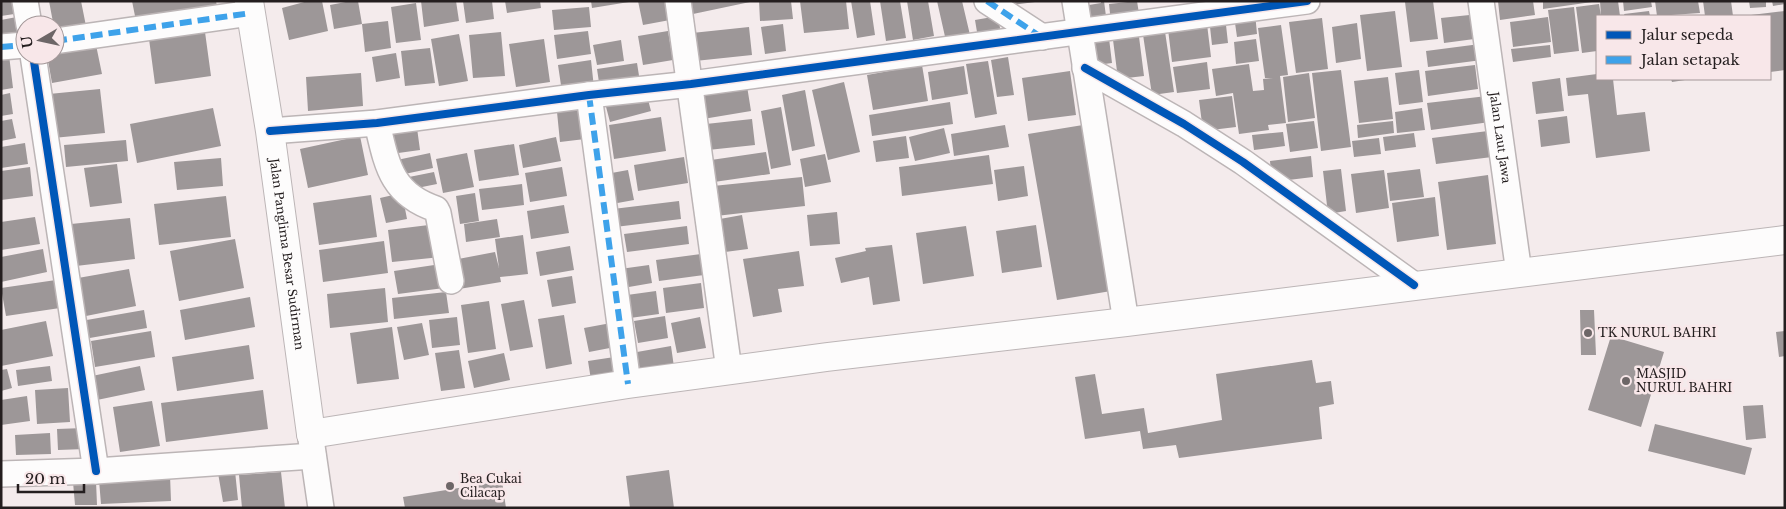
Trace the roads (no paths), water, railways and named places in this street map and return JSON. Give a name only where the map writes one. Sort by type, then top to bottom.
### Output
[{"type":"main road","name":"Jalan Panglima Besar Sudirman","points":[[250,7],[270,131],[312,445]]},
{"type":"main road","points":[[312,445],[628,384],[1785,240]]},
{"type":"street","points":[[25,1],[27,15]]},
{"type":"street","points":[[678,1],[691,84],[729,370]]},
{"type":"street","points":[[987,1],[1042,37]]},
{"type":"street","points":[[1075,1],[1126,322]]},
{"type":"street","points":[[270,131],[377,123],[590,95],[691,84],[1307,1]]},
{"type":"street","name":"Jalan Laut Jawa","points":[[1481,1],[1519,272]]},
{"type":"street","points":[[65,39],[250,7]]},
{"type":"street","points":[[1,47],[15,45]]},
{"type":"street","points":[[35,65],[96,471]]},
{"type":"street","points":[[1085,68],[1184,124],[1242,162],[1414,286]]},
{"type":"street","points":[[590,95],[628,384]]},
{"type":"street","points":[[377,123],[386,157],[399,187],[408,196],[436,209],[438,212],[451,281]]},
{"type":"street","points":[[1,474],[96,471],[312,445]]},
{"type":"street","name":"Jalan Panglima Besar Sudirman","points":[[312,445],[321,508]]},
{"type":"place","name":"TK NURUL BAHRI","points":[[1588,333]]},
{"type":"place","name":"MASJID NURUL BAHRI","points":[[1626,381]]},
{"type":"place","name":"Bea Cukai Cilacap","points":[[450,486]]}]
